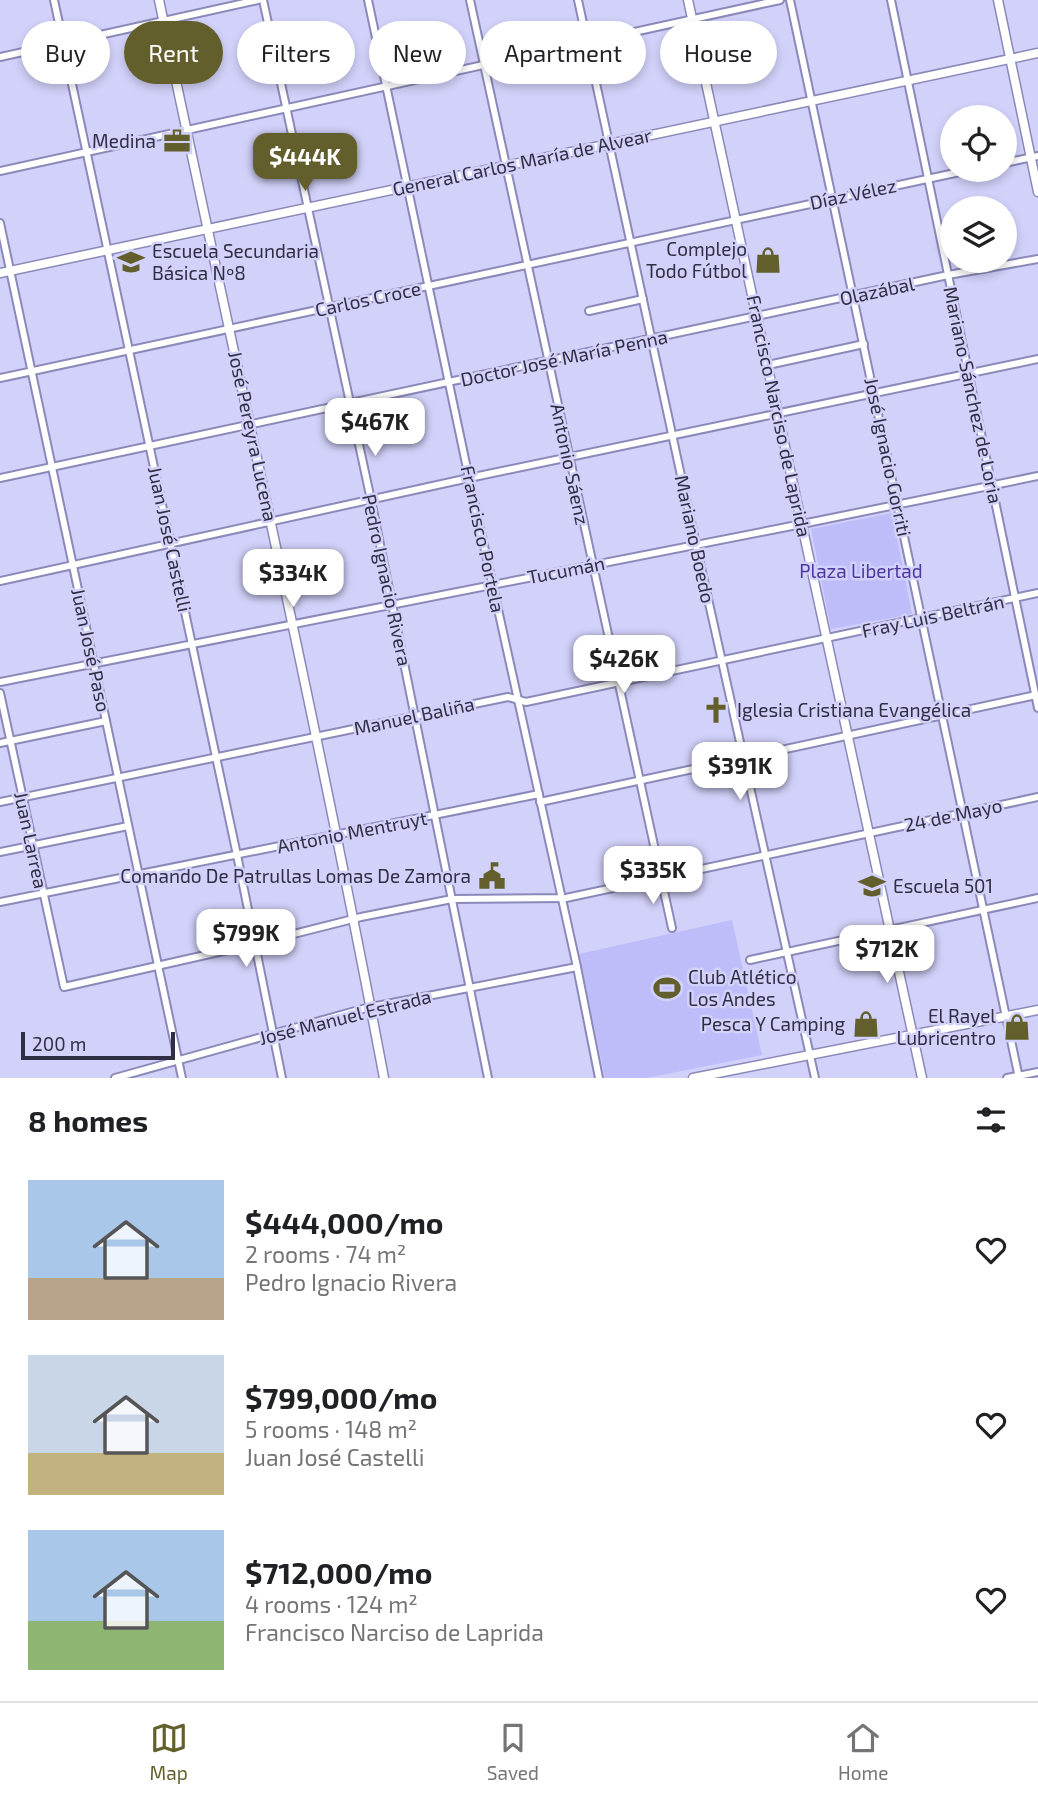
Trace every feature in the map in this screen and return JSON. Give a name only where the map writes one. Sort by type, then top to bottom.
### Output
[{"type":"street","name":"Juan José Castelli","points":[[54,0],[59,21]]},
{"type":"street","name":"José Pereyra Lucena","points":[[159,0],[163,21]]},
{"type":"street","points":[[163,21],[261,0]]},
{"type":"street","name":"Pedro Ignacio Rivera","points":[[261,0],[309,207],[371,500],[488,1078]]},
{"type":"street","name":"Francisco Portela","points":[[368,0],[469,478],[577,967],[598,1078]]},
{"type":"street","name":"Antonio Sáenz","points":[[470,0],[480,46]]},
{"type":"street","name":"Mariano Boedo","points":[[578,0],[582,21]]},
{"type":"street","name":"Francisco Narciso de Laprida","points":[[688,0],[922,1078]]},
{"type":"street","points":[[646,30],[780,0]]},
{"type":"street","name":"José Ignacio Gorriti","points":[[790,0],[1019,1077]]},
{"type":"street","name":"Mariano Sánchez de Loria","points":[[891,0],[1038,708]]},
{"type":"street","points":[[998,0],[1035,157],[1038,192]]},
{"type":"street","points":[[0,57],[21,52]]},
{"type":"street","name":"General Carlos María de Alvear","points":[[0,273],[1038,53]]},
{"type":"street","points":[[0,171],[480,66]]},
{"type":"street","name":"Juan José Castelli","points":[[73,84],[282,1078]]},
{"type":"street","name":"José Pereyra Lucena","points":[[176,84],[293,623],[384,1078]]},
{"type":"street","name":"Antonio Sáenz","points":[[488,84],[672,928]]},
{"type":"street","name":"Mariano Boedo","points":[[596,84],[815,1078]]},
{"type":"street","points":[[1017,160],[1035,157]]},
{"type":"street","name":"Díaz Vélez","points":[[737,220],[940,176]]},
{"type":"street","name":"Carlos Croce","points":[[0,378],[737,220]]},
{"type":"street","name":"Juan José Paso","points":[[0,223],[181,1078]]},
{"type":"street","name":"Olazábal","points":[[758,316],[1038,258]]},
{"type":"street","points":[[589,310],[643,299]]},
{"type":"street","name":"Doctor José María Penna","points":[[0,478],[758,316]]},
{"type":"street","points":[[768,365],[864,345]]},
{"type":"street","points":[[0,580],[1038,359]]},
{"type":"street","name":"Tucumán","points":[[0,682],[1038,476]]},
{"type":"street","name":"Fray Luis Beltrán","points":[[827,639],[1038,593]]},
{"type":"street","name":"Manuel Baliña","points":[[0,802],[415,715],[508,697],[526,702],[827,639]]},
{"type":"street","name":"Juan Larrea","points":[[0,693],[64,987]]},
{"type":"street","name":"Antonio Mentruyt","points":[[0,902],[336,834],[639,780],[1037,695]]},
{"type":"street","points":[[0,743],[106,721]]},
{"type":"street","name":"24 de Mayo","points":[[64,987],[354,919],[452,899],[562,898],[1038,797]]},
{"type":"street","points":[[0,852],[128,826]]},
{"type":"street","points":[[750,960],[1038,898]]},
{"type":"street","name":"José Manuel Estrada","points":[[115,1078],[370,1007],[577,967]]},
{"type":"street","points":[[693,1078],[1038,1010]]},
{"type":"street","points":[[1007,1078],[1038,1072]]},
{"type":"green space","name":"Plaza Libertad","points":[[892,513],[912,614],[831,629],[811,529]]},
{"type":"green space","name":"Club Atlético Los Andes","points":[[732,920],[762,1055],[647,1078],[605,1078],[579,954]]},
{"type":"place","name":"Medina","points":[[177,141]]},
{"type":"place","name":"Complejo Todo Fútbol","points":[[768,260]]},
{"type":"place","name":"Escuela Secundaria Básica Nº8","points":[[131,262]]},
{"type":"place","name":"Iglesia Cristiana Evangélica","points":[[716,710]]},
{"type":"place","name":"Comando De Patrullas Lomas De Zamora","points":[[492,876]]},
{"type":"place","name":"Escuela 501","points":[[872,886]]},
{"type":"place","name":"Club Atlético Los Andes","points":[[667,988]]},
{"type":"place","name":"Pesca Y Camping","points":[[866,1024]]},
{"type":"place","name":"El Rayel Lubricentro","points":[[1017,1027]]}]
